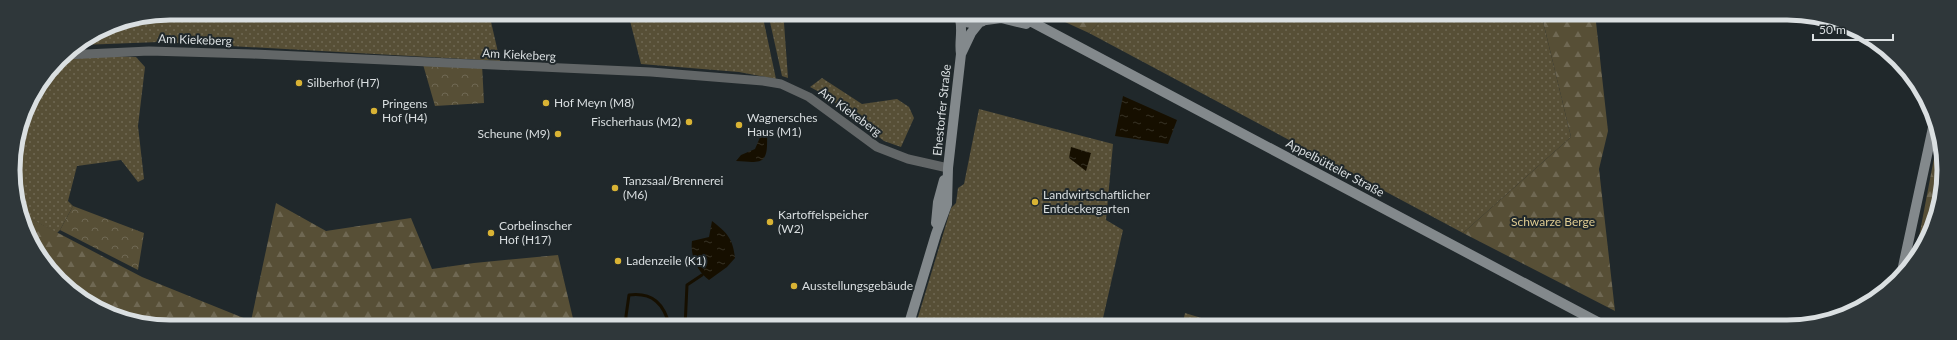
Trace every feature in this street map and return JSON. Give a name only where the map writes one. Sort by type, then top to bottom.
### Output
[{"type":"main road","name":"Ehestorfer Straße","points":[[910,320],[936,234],[947,204],[948,168],[961,54],[959,44],[962,28],[959,20]]},
{"type":"main road","name":"Appelbütteler Straße","points":[[964,20],[970,24],[982,20]]},
{"type":"main road","name":"Ehestorfer Straße","points":[[961,54],[971,33],[984,20]]},
{"type":"main road","name":"Appelbütteler Straße","points":[[1013,20],[1050,31]]},
{"type":"main road","name":"Appelbütteler Straße","points":[[1028,20],[1594,320]]},
{"type":"main road","points":[[1905,263],[1932,132]]},
{"type":"street","name":"Am Kiekeberg","points":[[74,55],[149,51],[252,54],[651,72],[763,81],[780,84],[809,97],[877,147],[908,159],[948,168]]},
{"type":"green space","points":[[160,20],[491,20],[500,61],[159,42],[87,45],[113,31],[131,25]]},
{"type":"green space","points":[[630,20],[763,20],[776,79],[739,72],[641,64]]},
{"type":"green space","points":[[770,20],[785,20],[788,78],[782,76]]},
{"type":"green space","points":[[1067,20],[1101,20],[1089,33],[1065,22]]},
{"type":"green space","points":[[1101,20],[1543,20],[1571,137],[1463,233],[1089,33]]},
{"type":"green space","name":"Schwarze Berge","points":[[1543,20],[1596,20],[1608,131],[1599,169],[1615,311],[1463,233],[1571,137]]},
{"type":"green space","points":[[108,56],[136,57],[145,67],[138,126],[144,179],[138,182],[121,160],[77,166],[68,201],[73,206],[57,233],[28,217],[21,190],[20,160],[25,131],[35,104],[57,71],[69,59]]},
{"type":"green space","points":[[422,61],[482,64],[484,103],[435,106]]},
{"type":"green space","points":[[822,78],[862,104],[897,99],[909,107],[914,118],[901,147],[884,141],[825,95],[810,87]]},
{"type":"green space","name":"Landwirtschaftlicher Entdeckergarten","points":[[979,109],[1113,144],[1106,220],[1123,230],[1103,320],[917,320],[951,208],[956,203],[958,188],[964,184]]},
{"type":"green space","points":[[1936,149],[1936,190],[1926,227],[1918,244]]},
{"type":"green space","points":[[276,203],[326,231],[411,218],[432,269],[474,263],[558,255],[573,320],[251,320]]},
{"type":"green space","points":[[73,206],[144,233],[138,270],[60,230]]},
{"type":"green space","points":[[28,217],[142,277],[249,320],[150,319],[131,315],[104,305],[71,283],[57,269],[40,245]]},
{"type":"green space","points":[[1185,313],[1208,320],[1184,320]]},
{"type":"water","points":[[1123,96],[1177,120],[1168,144],[1115,136]]},
{"type":"water","points":[[761,135],[767,136],[765,157],[762,160],[752,162],[736,161],[741,155],[755,149]]},
{"type":"water","points":[[1071,147],[1091,153],[1086,171],[1069,158]]},
{"type":"water","points":[[712,221],[728,236],[733,245],[735,258],[727,267],[709,280],[695,263],[692,252],[692,241],[709,237]]},
{"type":"waterway","points":[[685,320],[687,285],[702,275]]},
{"type":"waterway","points":[[626,320],[629,295],[645,296],[656,301],[661,306],[668,320]]},
{"type":"place","name":"Silberhof (H7)","points":[[299,83]]},
{"type":"place","name":"Hof Meyn (M8)","points":[[546,103]]},
{"type":"place","name":"Pringens Hof (H4)","points":[[374,111]]},
{"type":"place","name":"Fischerhaus (M2)","points":[[689,122]]},
{"type":"place","name":"Wagnersches Haus (M1)","points":[[739,125]]},
{"type":"place","name":"Scheune (M9)","points":[[558,134]]},
{"type":"place","name":"Tanzsaal/Brennerei (M6)","points":[[615,188]]},
{"type":"place","name":"Landwirtschaftlicher Entdeckergarten","points":[[1035,202]]},
{"type":"place","name":"Kartoffelspeicher (W2)","points":[[770,222]]},
{"type":"place","name":"Corbelinscher Hof (H17)","points":[[491,233]]},
{"type":"place","name":"Ladenzeile (K1)","points":[[618,261]]},
{"type":"place","name":"Ausstellungsgebäude","points":[[794,286]]}]
